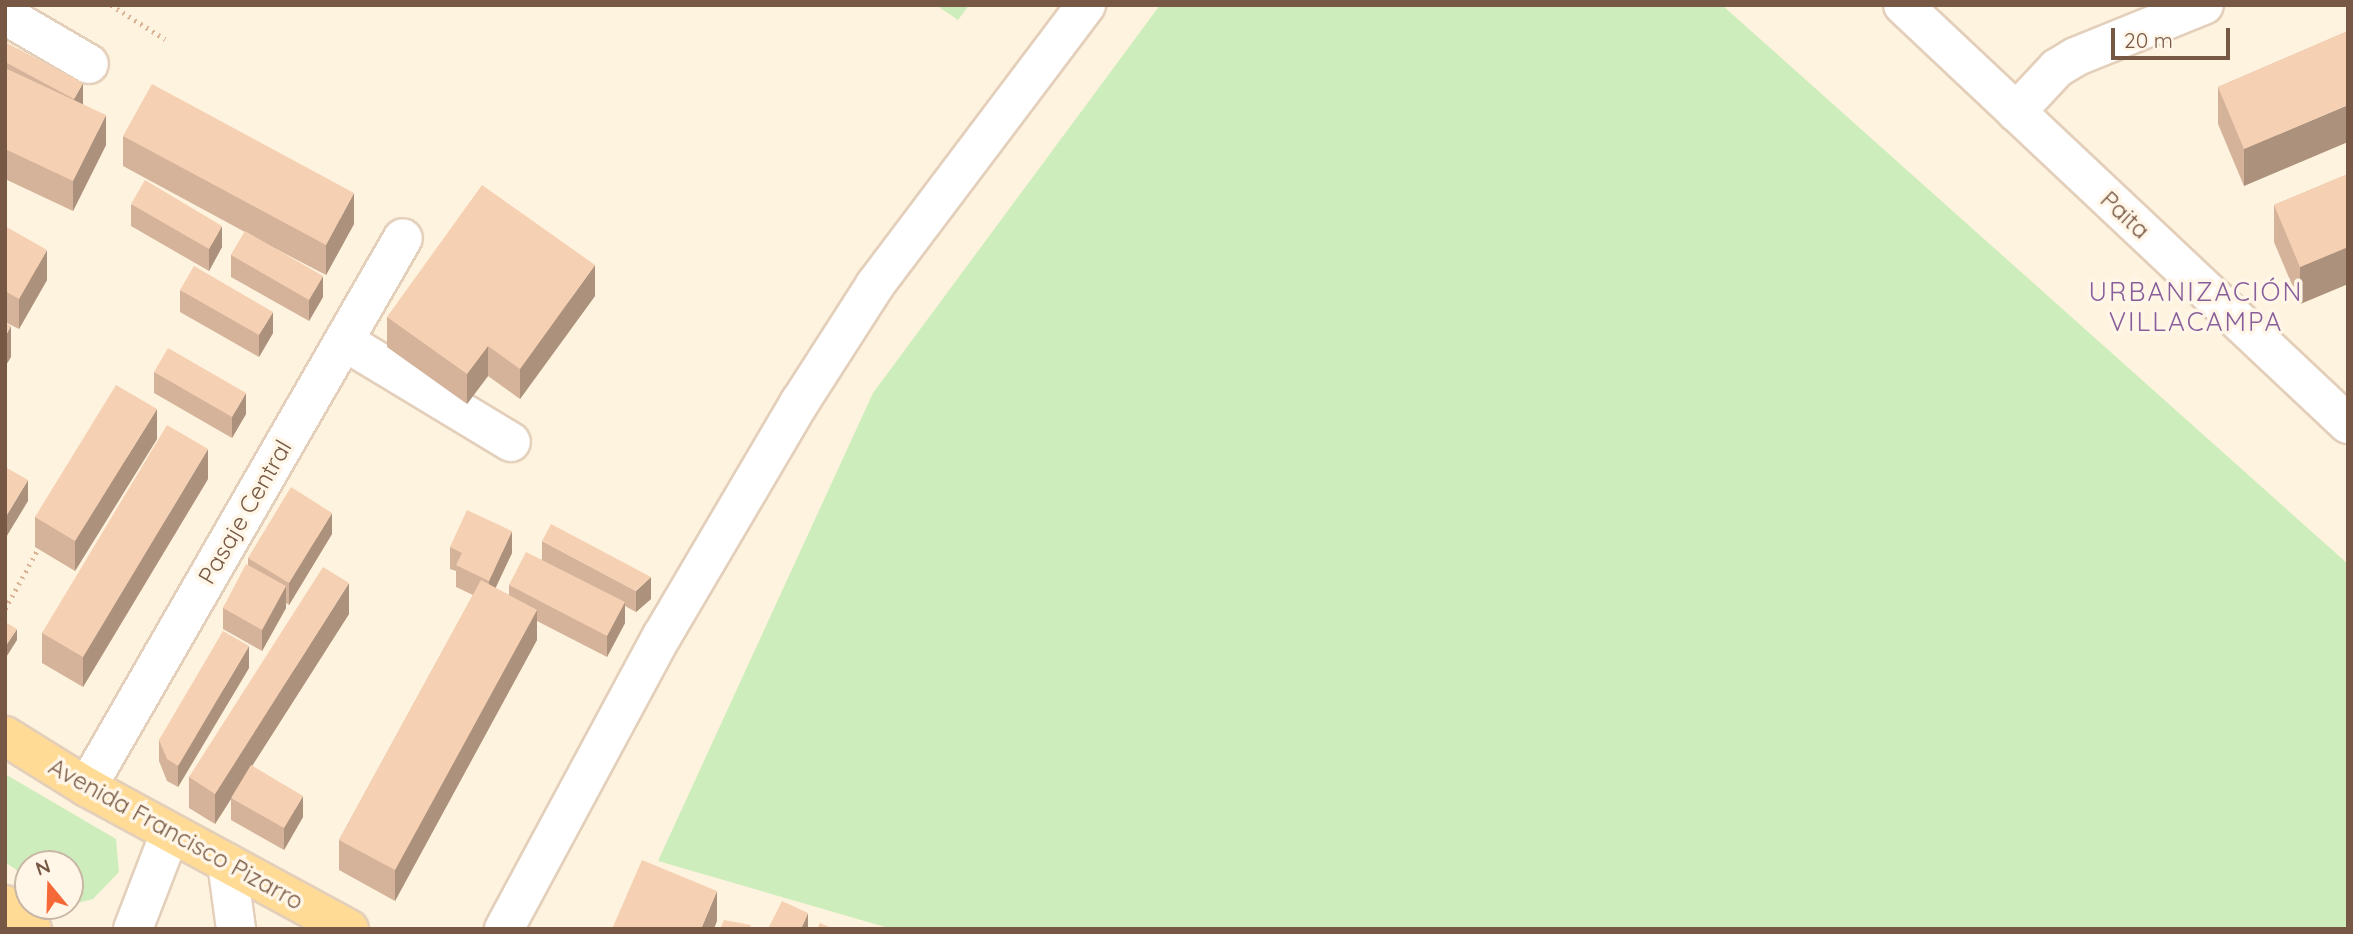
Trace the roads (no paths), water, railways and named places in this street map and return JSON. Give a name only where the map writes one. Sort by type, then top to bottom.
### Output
[{"type":"main road","name":"Avenida Francisco Pizarro","points":[[5,736],[87,787],[349,929]]},
{"type":"main road","points":[[5,905],[32,929]]},
{"type":"street","points":[[504,929],[662,636],[800,402],[875,285],[1086,5]]},
{"type":"street","name":"Paita","points":[[1903,5],[2348,424]]},
{"type":"street","points":[[2016,112],[2057,68],[2204,5]]},
{"type":"street","points":[[5,15],[89,64]]},
{"type":"street","name":"Pasaje Central","points":[[87,787],[403,238]]},
{"type":"street","points":[[344,341],[511,442]]},
{"type":"street","points":[[141,924],[170,833]]},
{"type":"street","points":[[227,863],[236,929]]},
{"type":"district","name":"URBANIZACIÓN VILLACAMPA","points":[[2196,307]]}]
